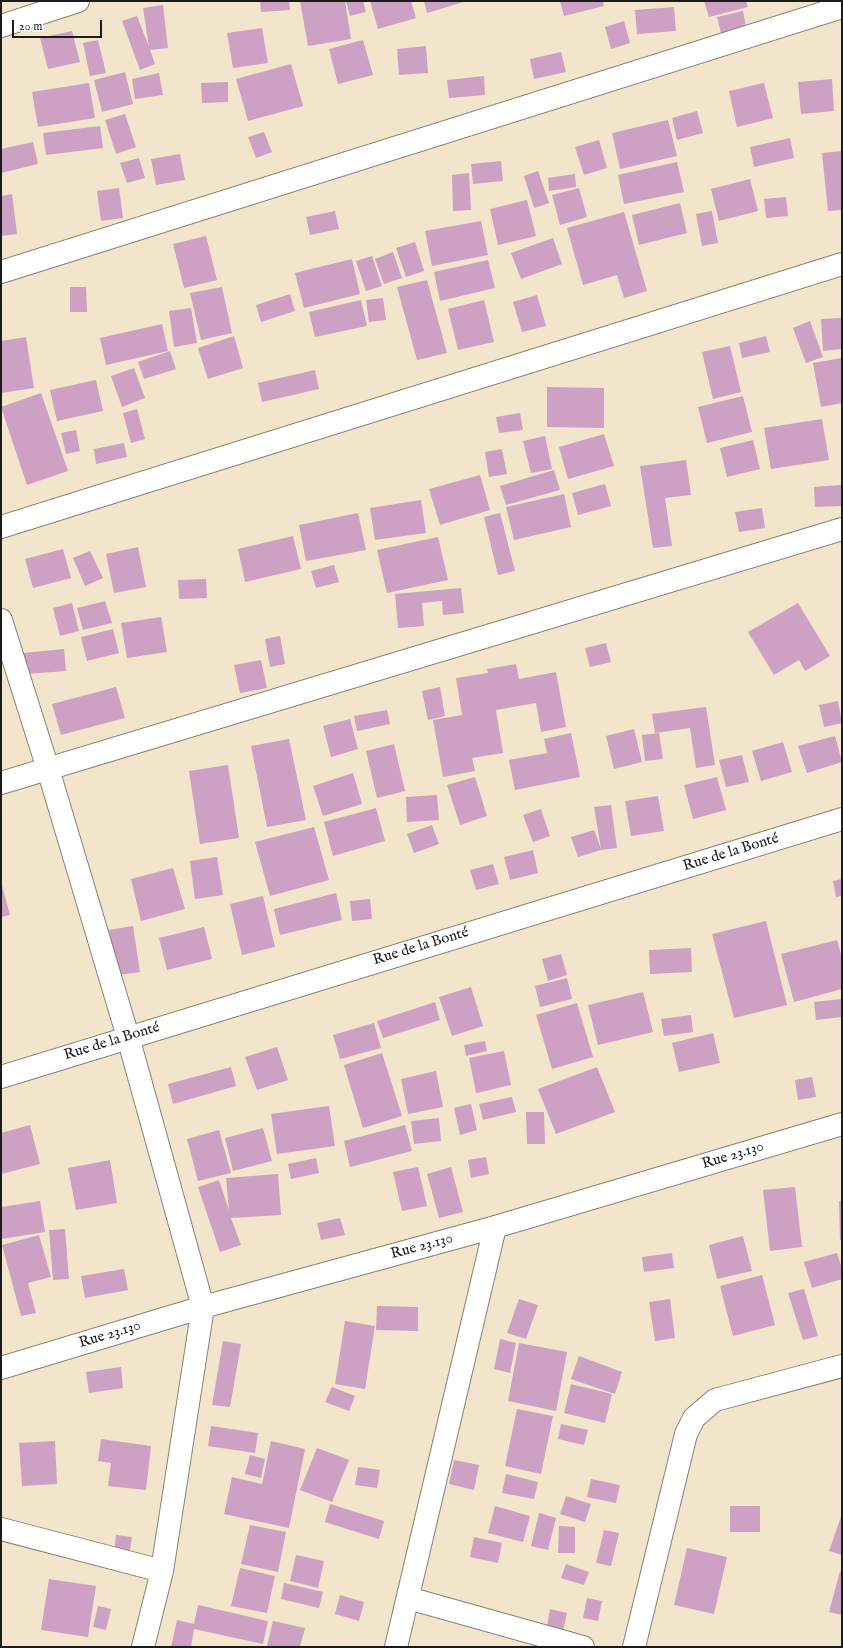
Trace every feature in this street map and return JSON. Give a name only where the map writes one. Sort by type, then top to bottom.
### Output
[{"type":"street","points":[[1,26],[78,1]]},
{"type":"street","points":[[1,272],[842,8]]},
{"type":"street","points":[[1,527],[842,264]]},
{"type":"street","points":[[1,783],[842,529]]},
{"type":"street","points":[[1,620],[48,769],[128,1037],[203,1307],[162,1571],[143,1647]]},
{"type":"street","name":"Rue de la Bonté","points":[[1,1077],[842,819]]},
{"type":"street","name":"Rue 23.130","points":[[1,1368],[203,1307],[495,1227],[842,1124]]},
{"type":"street","points":[[396,1647],[495,1227]]},
{"type":"street","points":[[634,1647],[686,1434],[694,1418],[715,1400],[842,1366]]},
{"type":"street","points":[[1,1529],[162,1571]]},
{"type":"street","points":[[408,1598],[583,1647]]},
{"type":"building","points":[[260,1],[289,1],[290,10],[261,12]]},
{"type":"building","points":[[300,1],[345,1],[351,39],[308,46]]},
{"type":"building","points":[[346,1],[363,1],[366,12],[350,16]]},
{"type":"building","points":[[370,1],[411,1],[416,18],[378,29]]},
{"type":"building","points":[[424,1],[467,1],[427,13]]},
{"type":"building","points":[[560,1],[603,1],[604,6],[564,16]]},
{"type":"building","points":[[704,1],[746,1],[748,7],[709,17]]},
{"type":"building","points":[[163,5],[168,48],[150,50],[155,64],[140,70],[122,21],[137,16],[149,47],[143,8]]},
{"type":"building","points":[[674,7],[676,31],[637,34],[635,10]]},
{"type":"building","points":[[743,11],[746,27],[721,33],[717,17]]},
{"type":"building","points":[[624,21],[630,43],[611,49],[605,27]]},
{"type":"building","points":[[262,28],[268,63],[233,68],[227,33]]},
{"type":"building","points":[[72,31],[80,62],[48,69],[40,38]]},
{"type":"building","points":[[98,40],[106,73],[90,76],[83,43]]},
{"type":"building","points":[[363,40],[373,75],[338,84],[329,49]]},
{"type":"building","points":[[426,46],[428,73],[399,75],[397,49]]},
{"type":"building","points":[[561,52],[566,72],[534,79],[530,59]]},
{"type":"building","points":[[291,64],[303,106],[248,121],[236,79]]},
{"type":"building","points":[[125,72],[133,104],[102,112],[94,80]]},
{"type":"building","points":[[159,73],[163,95],[135,99],[132,79]]},
{"type":"building","points":[[484,76],[485,95],[449,98],[447,80]]},
{"type":"building","points":[[832,79],[834,111],[801,114],[798,82]]},
{"type":"building","points":[[228,82],[228,102],[202,103],[201,83]]},
{"type":"building","points":[[89,83],[95,118],[38,127],[32,92]]},
{"type":"building","points":[[764,83],[773,118],[737,127],[729,91]]},
{"type":"building","points":[[697,111],[703,133],[677,140],[672,118]]},
{"type":"building","points":[[125,114],[136,147],[116,154],[105,120]]},
{"type":"building","points":[[668,120],[677,156],[620,169],[612,133]]},
{"type":"building","points":[[100,126],[103,148],[46,155],[43,133]]},
{"type":"building","points":[[264,132],[272,152],[256,158],[248,137]]},
{"type":"building","points":[[790,138],[794,158],[754,167],[750,147]]},
{"type":"building","points":[[599,140],[607,168],[584,175],[575,147]]},
{"type":"building","points":[[33,142],[38,164],[1,173],[1,149]]},
{"type":"building","points":[[842,151],[842,210],[828,211],[822,153]]},
{"type":"building","points":[[180,154],[185,180],[156,185],[151,159]]},
{"type":"building","points":[[139,158],[145,178],[127,183],[120,163]]},
{"type":"building","points":[[501,161],[503,181],[473,184],[471,164]]},
{"type":"building","points":[[677,162],[684,192],[624,204],[618,175]]},
{"type":"building","points":[[538,171],[549,203],[534,208],[524,176]]},
{"type":"building","points":[[469,173],[471,210],[453,211],[452,175]]},
{"type":"building","points":[[575,174],[576,187],[549,191],[548,178]]},
{"type":"building","points":[[750,179],[758,211],[719,221],[711,189]]},
{"type":"building","points":[[119,188],[123,218],[101,221],[97,191]]},
{"type":"building","points":[[579,188],[587,217],[560,225],[552,195]]},
{"type":"building","points":[[12,194],[17,234],[1,236],[1,196]]},
{"type":"building","points":[[786,197],[788,216],[766,218],[764,199]]},
{"type":"building","points":[[527,200],[536,236],[498,245],[490,209]]},
{"type":"building","points":[[680,203],[687,233],[639,245],[632,215]]},
{"type":"building","points":[[335,211],[339,229],[310,235],[306,217]]},
{"type":"building","points":[[712,211],[718,243],[702,246],[696,214]]},
{"type":"building","points":[[624,212],[647,291],[624,298],[617,275],[583,285],[567,228]]},
{"type":"building","points":[[481,221],[488,255],[432,266],[425,231]]},
{"type":"building","points":[[206,236],[217,280],[184,288],[173,244]]},
{"type":"building","points":[[553,238],[562,264],[521,279],[511,253]]},
{"type":"building","points":[[415,242],[424,271],[406,277],[396,248]]},
{"type":"building","points":[[393,252],[402,278],[384,284],[375,259]]},
{"type":"building","points":[[372,256],[382,286],[366,291],[356,261]]},
{"type":"building","points":[[352,259],[360,294],[304,308],[295,273]]},
{"type":"building","points":[[488,260],[495,288],[440,301],[434,272]]},
{"type":"building","points":[[427,280],[447,353],[417,360],[397,287]]},
{"type":"building","points":[[70,287],[86,287],[87,312],[70,312]]},
{"type":"building","points":[[222,287],[232,333],[201,340],[190,293]]},
{"type":"building","points":[[290,294],[295,311],[261,322],[256,305]]},
{"type":"building","points":[[537,295],[546,326],[522,332],[513,302]]},
{"type":"building","points":[[383,298],[386,320],[369,322],[366,300]]},
{"type":"building","points":[[361,300],[367,326],[315,337],[309,312]]},
{"type":"building","points":[[484,300],[494,342],[458,350],[448,309]]},
{"type":"building","points":[[191,308],[197,343],[174,347],[169,311]]},
{"type":"building","points":[[842,318],[842,349],[823,351],[821,319]]},
{"type":"building","points":[[810,321],[823,357],[806,363],[793,328]]},
{"type":"building","points":[[162,324],[168,351],[106,365],[100,338]]},
{"type":"building","points":[[234,336],[243,368],[208,379],[198,348]]},
{"type":"building","points":[[766,336],[770,352],[742,358],[739,343]]},
{"type":"building","points":[[26,337],[34,388],[1,393],[1,341]]},
{"type":"building","points":[[730,346],[741,392],[713,399],[702,352]]},
{"type":"building","points":[[170,351],[176,369],[144,379],[138,362]]},
{"type":"building","points":[[842,358],[842,403],[821,407],[813,363]]},
{"type":"building","points":[[134,368],[145,398],[122,407],[111,376]]},
{"type":"building","points":[[315,370],[319,389],[262,402],[258,383]]},
{"type":"building","points":[[96,380],[103,411],[57,421],[50,390]]},
{"type":"building","points":[[547,387],[604,388],[604,428],[547,427]]},
{"type":"building","points":[[41,393],[68,471],[27,485],[1,407]]},
{"type":"building","points":[[743,396],[752,432],[707,443],[698,407]]},
{"type":"building","points":[[137,409],[145,439],[131,443],[123,413]]},
{"type":"building","points":[[520,413],[523,430],[499,433],[496,417]]},
{"type":"building","points":[[822,419],[829,460],[771,469],[764,428]]},
{"type":"building","points":[[76,430],[80,451],[66,454],[61,433]]},
{"type":"building","points":[[604,434],[614,466],[568,479],[559,447]]},
{"type":"building","points":[[545,436],[552,469],[531,473],[523,441]]},
{"type":"building","points":[[753,440],[760,469],[727,477],[720,448]]},
{"type":"building","points":[[124,443],[127,457],[96,464],[94,449]]},
{"type":"building","points":[[502,449],[507,474],[489,477],[485,452]]},
{"type":"building","points":[[686,460],[691,495],[665,498],[672,546],[653,548],[640,466]]},
{"type":"building","points":[[554,470],[560,490],[506,505],[500,486]]},
{"type":"building","points":[[480,475],[490,510],[440,525],[429,489]]},
{"type":"building","points":[[605,484],[611,506],[578,515],[572,493]]},
{"type":"building","points":[[841,485],[842,506],[815,507],[814,487]]},
{"type":"building","points":[[564,494],[571,527],[514,540],[506,507]]},
{"type":"building","points":[[421,500],[426,533],[375,540],[370,508]]},
{"type":"building","points":[[762,508],[765,528],[739,532],[735,512]]},
{"type":"building","points":[[358,513],[366,550],[306,561],[299,525]]},
{"type":"building","points":[[500,513],[515,571],[498,575],[484,517]]},
{"type":"building","points":[[293,536],[301,569],[245,582],[238,549]]},
{"type":"building","points":[[438,537],[448,580],[387,593],[377,550]]},
{"type":"building","points":[[138,547],[146,587],[114,593],[106,554]]},
{"type":"building","points":[[63,549],[71,578],[33,588],[25,559]]},
{"type":"building","points":[[90,551],[103,578],[85,586],[73,558]]},
{"type":"building","points":[[334,565],[339,582],[316,588],[311,571]]},
{"type":"building","points":[[206,579],[207,598],[179,599],[178,580]]},
{"type":"building","points":[[461,588],[464,613],[443,615],[442,601],[422,603],[424,626],[398,628],[395,594]]},
{"type":"building","points":[[105,601],[112,623],[83,630],[77,608]]},
{"type":"building","points":[[72,603],[79,631],[60,636],[53,608]]},
{"type":"building","points":[[798,603],[830,656],[805,671],[799,660],[774,675],[748,632]]},
{"type":"building","points":[[161,617],[167,652],[127,658],[121,623]]},
{"type":"building","points":[[113,629],[119,653],[87,661],[81,637]]},
{"type":"building","points":[[280,636],[285,664],[270,667],[265,639]]},
{"type":"building","points":[[606,643],[611,662],[590,667],[585,648]]},
{"type":"building","points":[[64,649],[66,671],[26,674],[24,653]]},
{"type":"building","points":[[261,660],[267,688],[240,693],[234,665]]},
{"type":"building","points":[[516,664],[519,679],[556,672],[566,727],[541,732],[536,703],[496,710],[503,753],[472,758],[475,771],[443,777],[433,720],[462,715],[456,678],[488,673],[487,669]]},
{"type":"building","points":[[116,687],[125,718],[61,735],[52,704]]},
{"type":"building","points":[[440,687],[445,716],[428,720],[422,691]]},
{"type":"building","points":[[838,701],[842,723],[824,727],[819,705]]},
{"type":"building","points":[[706,707],[715,765],[696,768],[690,728],[655,733],[652,714]]},
{"type":"building","points":[[387,710],[390,724],[357,731],[354,716]]},
{"type":"building","points":[[350,719],[358,749],[331,757],[323,726]]},
{"type":"building","points":[[634,729],[642,762],[614,769],[606,736]]},
{"type":"building","points":[[571,733],[580,777],[515,790],[509,760],[547,753],[544,739]]},
{"type":"building","points":[[659,733],[663,759],[645,761],[642,735]]},
{"type":"building","points":[[835,736],[842,762],[807,773],[798,746]]},
{"type":"building","points":[[289,739],[306,820],[267,827],[251,746]]},
{"type":"building","points":[[783,742],[792,772],[761,781],[752,751]]},
{"type":"building","points":[[394,744],[405,791],[377,798],[366,751]]},
{"type":"building","points":[[742,755],[749,782],[726,787],[719,760]]},
{"type":"building","points":[[228,765],[239,838],[200,844],[189,771]]},
{"type":"building","points":[[353,773],[362,804],[323,816],[313,786]]},
{"type":"building","points":[[475,777],[487,816],[460,825],[447,785]]},
{"type":"building","points":[[717,777],[726,810],[693,819],[684,785]]},
{"type":"building","points":[[437,795],[439,820],[407,822],[406,797]]},
{"type":"building","points":[[658,796],[664,831],[631,836],[625,801]]},
{"type":"building","points":[[611,805],[617,848],[601,850],[578,857],[571,837],[594,830],[601,849],[594,807]]},
{"type":"building","points":[[376,808],[385,841],[333,856],[324,822]]},
{"type":"building","points":[[541,809],[550,836],[533,842],[523,815]]},
{"type":"building","points":[[432,825],[439,844],[414,853],[407,834]]},
{"type":"building","points":[[314,827],[329,880],[270,896],[255,842]]},
{"type":"building","points":[[533,850],[538,873],[510,880],[504,857]]},
{"type":"building","points":[[217,857],[223,895],[195,899],[190,861]]},
{"type":"building","points":[[493,864],[499,884],[476,890],[470,870]]},
{"type":"building","points":[[173,868],[185,909],[141,921],[131,879]]},
{"type":"building","points":[[842,879],[842,896],[836,897],[833,881]]},
{"type":"building","points":[[1,882],[10,915],[1,917]]},
{"type":"building","points":[[336,893],[342,920],[280,935],[274,909]]},
{"type":"building","points":[[263,896],[275,947],[242,955],[230,904]]},
{"type":"building","points":[[370,899],[372,919],[352,921],[350,901]]},
{"type":"building","points":[[766,921],[787,1005],[734,1018],[712,934]]},
{"type":"building","points":[[133,926],[140,972],[117,975],[109,930]]},
{"type":"building","points":[[204,927],[212,959],[167,970],[159,938]]},
{"type":"building","points":[[837,940],[842,958],[842,989],[794,1002],[781,954]]},
{"type":"building","points":[[691,948],[692,972],[650,974],[649,950]]},
{"type":"building","points":[[561,954],[567,975],[548,981],[542,959]]},
{"type":"building","points":[[567,978],[572,999],[540,1007],[535,986]]},
{"type":"building","points":[[471,987],[483,1026],[452,1036],[439,997]]},
{"type":"building","points":[[643,992],[653,1032],[598,1045],[588,1005]]},
{"type":"building","points":[[842,999],[842,1017],[816,1020],[814,1002]]},
{"type":"building","points":[[435,1002],[440,1020],[383,1038],[377,1021]]},
{"type":"building","points":[[577,1003],[593,1057],[552,1069],[536,1015]]},
{"type":"building","points":[[691,1015],[693,1032],[664,1036],[661,1019]]},
{"type":"building","points":[[374,1023],[381,1048],[340,1059],[333,1035]]},
{"type":"building","points":[[713,1033],[720,1063],[679,1072],[672,1043]]},
{"type":"building","points":[[485,1041],[487,1051],[466,1056],[464,1045]]},
{"type":"building","points":[[277,1047],[288,1080],[257,1090],[245,1057]]},
{"type":"building","points":[[504,1051],[511,1085],[476,1093],[469,1058]]},
{"type":"building","points":[[382,1053],[402,1116],[363,1128],[344,1065]]},
{"type":"building","points":[[231,1067],[236,1086],[173,1104],[168,1084]]},
{"type":"building","points":[[597,1067],[615,1112],[556,1134],[538,1089]]},
{"type":"building","points":[[436,1071],[443,1107],[408,1114],[401,1079]]},
{"type":"building","points":[[812,1077],[816,1097],[798,1100],[795,1080]]},
{"type":"building","points":[[512,1097],[516,1112],[483,1120],[479,1104]]},
{"type":"building","points":[[471,1104],[477,1130],[460,1135],[454,1108]]},
{"type":"building","points":[[329,1106],[335,1146],[277,1154],[271,1114]]},
{"type":"building","points":[[526,1112],[544,1112],[545,1144],[527,1144]]},
{"type":"building","points":[[439,1118],[441,1141],[414,1144],[411,1121]]},
{"type":"building","points":[[30,1125],[40,1164],[1,1174],[1,1133]]},
{"type":"building","points":[[405,1125],[412,1151],[350,1167],[344,1141]]},
{"type":"building","points":[[263,1128],[272,1161],[233,1171],[225,1138]]},
{"type":"building","points":[[219,1130],[231,1173],[198,1181],[187,1139]]},
{"type":"building","points":[[486,1157],[489,1174],[471,1178],[468,1160]]},
{"type":"building","points":[[316,1158],[319,1173],[291,1179],[288,1164]]},
{"type":"building","points":[[110,1160],[117,1203],[76,1210],[68,1168]]},
{"type":"building","points":[[418,1167],[427,1206],[402,1211],[393,1172]]},
{"type":"building","points":[[451,1167],[463,1212],[439,1218],[427,1174]]},
{"type":"building","points":[[278,1174],[281,1215],[231,1218],[241,1245],[220,1252],[198,1187],[219,1180],[229,1210],[226,1178]]},
{"type":"building","points":[[795,1187],[802,1247],[770,1251],[763,1190]]},
{"type":"building","points":[[40,1201],[45,1232],[1,1239],[1,1207]]},
{"type":"building","points":[[839,1201],[842,1201],[842,1240],[840,1240]]},
{"type":"building","points":[[340,1218],[345,1235],[321,1240],[317,1223]]},
{"type":"building","points":[[65,1229],[69,1279],[53,1280],[49,1230]]},
{"type":"building","points":[[39,1235],[51,1277],[28,1283],[36,1313],[21,1316],[2,1245]]},
{"type":"building","points":[[743,1236],[752,1271],[717,1279],[709,1245]]},
{"type":"building","points":[[672,1253],[674,1268],[644,1272],[642,1257]]},
{"type":"building","points":[[837,1253],[842,1269],[842,1279],[812,1288],[804,1262]]},
{"type":"building","points":[[124,1269],[128,1290],[85,1298],[81,1276]]},
{"type":"building","points":[[762,1275],[775,1325],[733,1336],[720,1286]]},
{"type":"building","points":[[804,1289],[818,1336],[803,1340],[788,1293]]},
{"type":"building","points":[[519,1299],[538,1305],[526,1339],[507,1333]]},
{"type":"building","points":[[670,1299],[675,1338],[655,1341],[649,1302]]},
{"type":"building","points":[[377,1306],[418,1307],[418,1331],[376,1330]]},
{"type":"building","points":[[345,1321],[375,1326],[365,1389],[335,1384]]},
{"type":"building","points":[[500,1339],[516,1343],[510,1373],[494,1369]]},
{"type":"building","points":[[223,1341],[241,1344],[230,1407],[212,1405]]},
{"type":"building","points":[[519,1343],[567,1352],[556,1411],[508,1401]]},
{"type":"building","points":[[579,1356],[622,1372],[615,1394],[571,1379]]},
{"type":"building","points":[[121,1367],[123,1388],[89,1393],[86,1372]]},
{"type":"building","points":[[571,1384],[612,1394],[605,1423],[564,1413]]},
{"type":"building","points":[[332,1387],[355,1396],[349,1411],[325,1402]]},
{"type":"building","points":[[517,1409],[553,1416],[541,1474],[505,1466]]},
{"type":"building","points":[[561,1424],[588,1430],[584,1445],[558,1439]]},
{"type":"building","points":[[211,1426],[258,1433],[255,1453],[208,1446]]},
{"type":"building","points":[[101,1439],[151,1446],[146,1490],[108,1486],[111,1463],[98,1461]]},
{"type":"building","points":[[55,1441],[57,1484],[22,1486],[19,1443]]},
{"type":"building","points":[[271,1441],[305,1449],[289,1528],[224,1514],[232,1477],[262,1484]]},
{"type":"building","points":[[317,1448],[349,1460],[332,1502],[300,1490]]},
{"type":"building","points":[[250,1455],[265,1459],[261,1478],[245,1474]]},
{"type":"building","points":[[454,1460],[479,1465],[474,1490],[449,1484]]},
{"type":"building","points":[[358,1467],[380,1470],[377,1488],[355,1485]]},
{"type":"building","points":[[506,1474],[538,1482],[534,1499],[502,1493]]},
{"type":"building","points":[[591,1479],[620,1485],[616,1503],[587,1497]]},
{"type":"building","points":[[566,1496],[591,1504],[585,1522],[560,1514]]},
{"type":"building","points":[[330,1504],[384,1521],[379,1539],[325,1522]]},
{"type":"building","points":[[495,1506],[530,1516],[523,1542],[488,1533]]},
{"type":"building","points":[[730,1506],[760,1506],[760,1532],[730,1532]]},
{"type":"building","points":[[539,1513],[556,1518],[548,1550],[531,1546]]},
{"type":"building","points":[[842,1514],[842,1555],[829,1551]]},
{"type":"building","points":[[250,1525],[286,1532],[278,1572],[241,1564]]},
{"type":"building","points":[[559,1526],[575,1527],[575,1553],[558,1553]]},
{"type":"building","points":[[604,1530],[619,1533],[611,1566],[596,1563]]},
{"type":"building","points":[[116,1535],[132,1537],[129,1556],[114,1554]]},
{"type":"building","points":[[474,1537],[502,1543],[498,1563],[470,1557]]},
{"type":"building","points":[[687,1548],[727,1557],[714,1614],[674,1605]]},
{"type":"building","points":[[296,1555],[324,1561],[318,1588],[290,1581]]},
{"type":"building","points":[[566,1564],[589,1572],[584,1585],[561,1578]]},
{"type":"building","points":[[240,1568],[275,1576],[267,1613],[231,1606]]},
{"type":"building","points":[[840,1571],[842,1572],[842,1615],[829,1612]]},
{"type":"building","points":[[49,1579],[96,1586],[88,1637],[41,1630]]},
{"type":"building","points":[[284,1583],[323,1592],[319,1608],[281,1599]]},
{"type":"building","points":[[340,1595],[364,1602],[359,1621],[335,1614]]},
{"type":"building","points":[[587,1598],[602,1601],[598,1621],[583,1618]]},
{"type":"building","points":[[198,1605],[268,1621],[263,1644],[194,1629],[191,1647],[171,1647],[177,1620],[194,1624]]},
{"type":"building","points":[[98,1606],[111,1609],[106,1630],[93,1627]]},
{"type":"building","points":[[550,1609],[567,1613],[563,1631],[547,1627]]},
{"type":"building","points":[[273,1621],[305,1628],[300,1647],[267,1646]]}]
